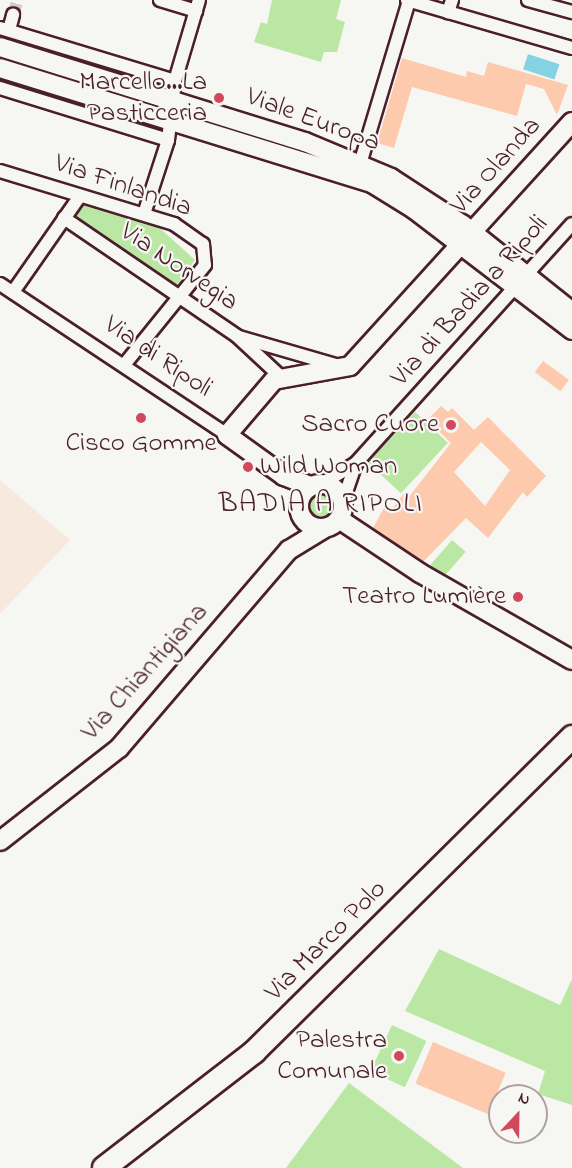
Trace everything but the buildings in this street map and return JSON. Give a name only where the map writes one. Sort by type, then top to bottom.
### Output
[{"type":"highway","name":"Via Marco Polo","points":[[104,1168],[254,1052],[572,737]]},
{"type":"highway","name":"Via Marco Polo","points":[[128,1168],[281,1046],[572,757]]},
{"type":"main road","name":"Viale Europa","points":[[0,47],[172,101],[360,164],[407,187],[520,281],[572,330]]},
{"type":"main road","name":"Viale Europa","points":[[0,68],[362,179],[467,239]]},
{"type":"main road","name":"Via Olanda","points":[[347,369],[572,122]]},
{"type":"main road","name":"Viale Europa","points":[[520,281],[572,312]]},
{"type":"main road","points":[[227,435],[282,377],[347,369]]},
{"type":"main road","name":"Via di Ripoli","points":[[227,435],[284,476],[317,485]]},
{"type":"main road","name":"Via di Ripoli","points":[[284,476],[299,509]]},
{"type":"main road","points":[[317,485],[336,489],[336,516]]},
{"type":"main road","name":"Via Chiantigiana","points":[[289,550],[299,509],[317,485]]},
{"type":"main road","points":[[299,509],[312,526],[336,516]]},
{"type":"main road","points":[[336,516],[420,573],[572,660]]},
{"type":"main road","name":"Via Chiantigiana","points":[[0,841],[119,748],[289,550],[336,516]]},
{"type":"street","points":[[144,214],[168,140],[175,81],[198,5],[160,0]]},
{"type":"street","points":[[360,164],[408,0],[450,6],[572,48]]},
{"type":"street","points":[[528,0],[572,12]]},
{"type":"street","points":[[13,15],[4,29],[175,81]]},
{"type":"street","points":[[0,88],[168,140]]},
{"type":"street","name":"Via Finlandia","points":[[0,171],[144,214],[187,230],[205,248],[205,266],[183,298],[124,365]]},
{"type":"street","points":[[13,292],[80,196]]},
{"type":"street","name":"Via Norvegia","points":[[64,218],[237,336],[282,377]]},
{"type":"street","name":"Via di Badia a Ripoli","points":[[317,485],[356,464],[572,224]]},
{"type":"street","name":"Via di Ripoli","points":[[0,284],[227,435]]},
{"type":"street","name":"Via Norvegia","points":[[237,336],[347,369]]},
{"type":"street","name":"Via di Badia a Ripoli","points":[[336,516],[356,464]]},
{"type":"shaded area","points":[[0,480],[70,540],[0,614]]},
{"type":"green space","points":[[272,0],[341,0],[336,19],[345,22],[337,52],[324,52],[321,62],[254,42],[261,22],[267,24]]},
{"type":"green space","points":[[83,201],[152,221],[195,260],[177,285],[72,215]]},
{"type":"green space","points":[[415,412],[448,443],[401,493],[368,462]]},
{"type":"green space","points":[[321,490],[332,494],[336,505],[332,516],[321,520],[310,516],[306,505],[310,494]]},
{"type":"green space","points":[[452,540],[466,552],[444,577],[430,565]]},
{"type":"green space","points":[[439,949],[560,1005],[572,979],[572,1105],[548,1097],[548,1084],[541,1084],[545,1071],[405,1011]]},
{"type":"green space","name":"Palestra Comunale","points":[[392,1025],[426,1041],[405,1087],[370,1071]]},
{"type":"green space","points":[[349,1083],[463,1168],[286,1168]]},
{"type":"water","points":[[528,54],[559,64],[554,79],[523,69]]},
{"type":"tunnel","points":[[13,15],[18,0]]},
{"type":"place","name":"Marcello...La Pasticceria","points":[[219,98]]},
{"type":"place","name":"Cisco Gomme","points":[[141,418]]},
{"type":"place","name":"Sacro Cuore","points":[[451,425]]},
{"type":"place","name":"Wild Woman","points":[[248,467]]},
{"type":"place","name":"Teatro Lumière","points":[[518,597]]},
{"type":"place","name":"Palestra Comunale","points":[[399,1056]]},
{"type":"district","name":"BADIA A RIPOLI","points":[[321,505]]}]
